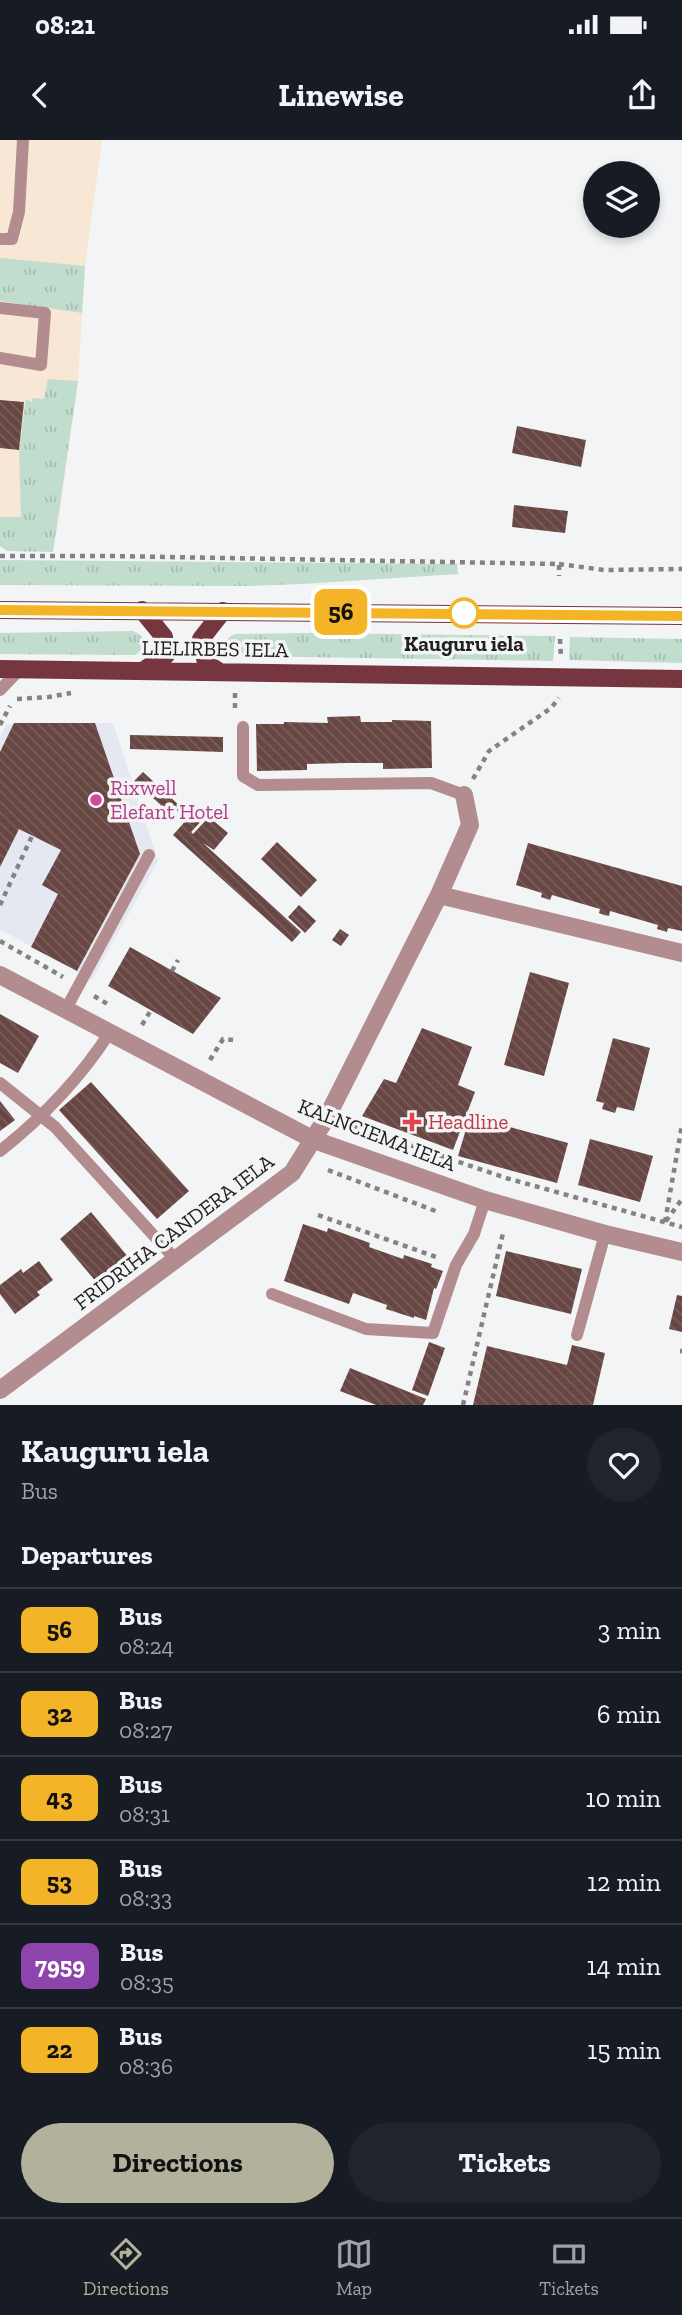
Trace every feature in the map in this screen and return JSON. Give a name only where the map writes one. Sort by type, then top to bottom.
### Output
[{"type":"main road","name":"LIELIRBES IELA","points":[[0,610],[682,616]]},
{"type":"main road","points":[[142,610],[164,637],[166,655],[143,671]]},
{"type":"main road","points":[[220,672],[206,663],[201,639],[223,611]]},
{"type":"main road","name":"LIELIRBES IELA","points":[[0,669],[682,679]]},
{"type":"street","name":"FRIDRIHA CANDERA IELA","points":[[0,1390],[292,1173],[327,1117],[439,895],[470,825],[464,795]]},
{"type":"street","points":[[439,895],[682,953]]},
{"type":"street","name":"KALNCIEMA IELA","points":[[0,975],[314,1140],[485,1200],[605,1234],[682,1252]]},
{"type":"lane","points":[[0,239],[12,239],[19,212],[23,140]]},
{"type":"lane","points":[[0,308],[45,313],[41,365],[0,358]]},
{"type":"lane","points":[[2,695],[21,668]]},
{"type":"lane","points":[[243,727],[243,776],[258,785],[431,783],[464,795]]},
{"type":"lane","points":[[66,1009],[149,855]]},
{"type":"lane","points":[[0,1150],[26,1131],[75,1079],[110,1032]]},
{"type":"lane","points":[[0,1083],[55,1127],[176,1260]]},
{"type":"lane","points":[[272,1294],[366,1329],[433,1333],[456,1265],[474,1234],[485,1200]]},
{"type":"lane","points":[[577,1335],[605,1234]]},
{"type":"path","points":[[0,551],[8,557]]},
{"type":"path","points":[[0,556],[559,564],[604,570],[682,569]]},
{"type":"path","points":[[559,564],[559,576]]},
{"type":"path","points":[[560,639],[561,662]]},
{"type":"path","points":[[2,695],[13,699],[73,693]]},
{"type":"path","points":[[234,693],[234,709]]},
{"type":"path","points":[[464,795],[489,751],[551,708],[560,697]]},
{"type":"path","points":[[0,726],[13,699]]},
{"type":"path","points":[[0,905],[32,836]]},
{"type":"path","points":[[0,941],[122,1013]]},
{"type":"path","points":[[172,971],[178,960]]},
{"type":"path","points":[[142,1025],[150,1010]]},
{"type":"path","points":[[132,1019],[153,1031]]},
{"type":"path","points":[[210,1060],[223,1039],[233,1040]]},
{"type":"path","points":[[199,1054],[220,1066]]},
{"type":"path","points":[[327,1117],[506,1178],[682,1227]]},
{"type":"path","points":[[666,1222],[682,1125]]},
{"type":"path","points":[[666,1222],[682,1199]]},
{"type":"path","points":[[318,1215],[456,1265]]},
{"type":"path","points":[[463,1405],[502,1233]]},
{"type":"shaded area","points":[[0,140],[102,140],[85,266],[78,381],[57,533],[0,535]]},
{"type":"shaded area","points":[[113,723],[158,861],[92,980],[0,929],[0,737],[6,724]]},
{"type":"green space","points":[[0,258],[85,266],[82,313],[0,301]]},
{"type":"green space","points":[[48,379],[78,381],[53,552],[7,551],[0,546],[0,517],[21,517],[19,450],[26,399],[32,402],[32,398],[44,399]]},
{"type":"green space","points":[[0,560],[457,564],[458,574],[247,586],[0,585]]},
{"type":"green space","points":[[133,631],[144,640],[144,649],[135,655],[0,654],[0,633]]},
{"type":"green space","points":[[236,634],[555,636],[553,661],[233,656],[226,650],[228,639]]},
{"type":"green space","points":[[570,637],[682,639],[682,663],[569,660]]},
{"type":"building","points":[[0,400],[24,402],[19,450],[0,448]]},
{"type":"building","points":[[517,426],[586,440],[581,467],[512,453]]},
{"type":"building","points":[[514,505],[568,511],[565,533],[512,527]]},
{"type":"building","points":[[360,716],[361,722],[431,721],[432,768],[383,769],[383,763],[346,763],[307,764],[307,770],[257,771],[256,724],[328,723],[327,717]]},
{"type":"building","points":[[14,723],[95,723],[140,854],[77,971],[31,947],[58,894],[42,885],[61,850],[19,829],[0,867],[0,752]]},
{"type":"building","points":[[130,735],[223,737],[223,752],[130,749]]},
{"type":"building","points":[[143,772],[181,807],[173,816],[134,781]]},
{"type":"building","points":[[198,807],[207,815],[191,832],[193,834],[209,817],[228,833],[214,850],[203,843],[301,932],[292,942],[173,835]]},
{"type":"building","points":[[277,842],[317,880],[301,897],[261,859]]},
{"type":"building","points":[[528,843],[682,886],[682,931],[668,928],[667,932],[657,929],[658,925],[610,911],[609,916],[604,915],[599,913],[600,909],[552,895],[550,900],[541,897],[542,893],[516,885]]},
{"type":"building","points":[[299,905],[316,921],[305,933],[288,917]]},
{"type":"building","points":[[340,929],[349,935],[341,946],[332,940]]},
{"type":"building","points":[[130,947],[221,998],[193,1034],[108,986]]},
{"type":"building","points":[[530,972],[569,983],[544,1076],[504,1065]]},
{"type":"building","points":[[0,1014],[39,1036],[18,1073],[0,1063]]},
{"type":"building","points":[[422,1028],[472,1047],[458,1085],[475,1092],[453,1150],[362,1116],[384,1079],[396,1083]]},
{"type":"building","points":[[613,1038],[650,1048],[634,1111],[617,1107],[615,1113],[602,1109],[604,1103],[596,1101]]},
{"type":"building","points":[[91,1082],[189,1191],[157,1219],[59,1110]]},
{"type":"building","points":[[0,1101],[15,1120],[0,1131]]},
{"type":"building","points":[[470,1116],[568,1143],[557,1183],[458,1156]]},
{"type":"building","points":[[590,1139],[653,1156],[640,1202],[578,1185]]},
{"type":"building","points":[[91,1212],[129,1258],[98,1284],[60,1239]]},
{"type":"building","points":[[303,1224],[327,1232],[328,1228],[370,1243],[369,1247],[403,1259],[404,1255],[432,1264],[431,1267],[443,1271],[436,1289],[434,1288],[426,1320],[386,1309],[387,1305],[353,1293],[349,1304],[284,1281]]},
{"type":"building","points":[[506,1251],[582,1269],[571,1314],[496,1296]]},
{"type":"building","points":[[39,1261],[53,1280],[37,1292],[40,1295],[15,1314],[0,1294],[0,1285],[21,1269],[23,1273]]},
{"type":"building","points":[[677,1295],[682,1296],[682,1332],[669,1329]]},
{"type":"building","points":[[429,1342],[445,1348],[428,1396],[412,1390]]},
{"type":"building","points":[[572,1345],[605,1353],[593,1405],[473,1405],[487,1346],[567,1365]]},
{"type":"building","points":[[350,1368],[426,1399],[423,1405],[376,1405],[340,1391]]},
{"type":"bus line","name":"56","points":[[0,610],[682,616]]},
{"type":"place","name":"Kauguru iela","points":[[464,613]]},
{"type":"place","name":"Rixwell Elefant Hotel","points":[[96,800]]},
{"type":"place","name":"Headline","points":[[412,1122]]}]
